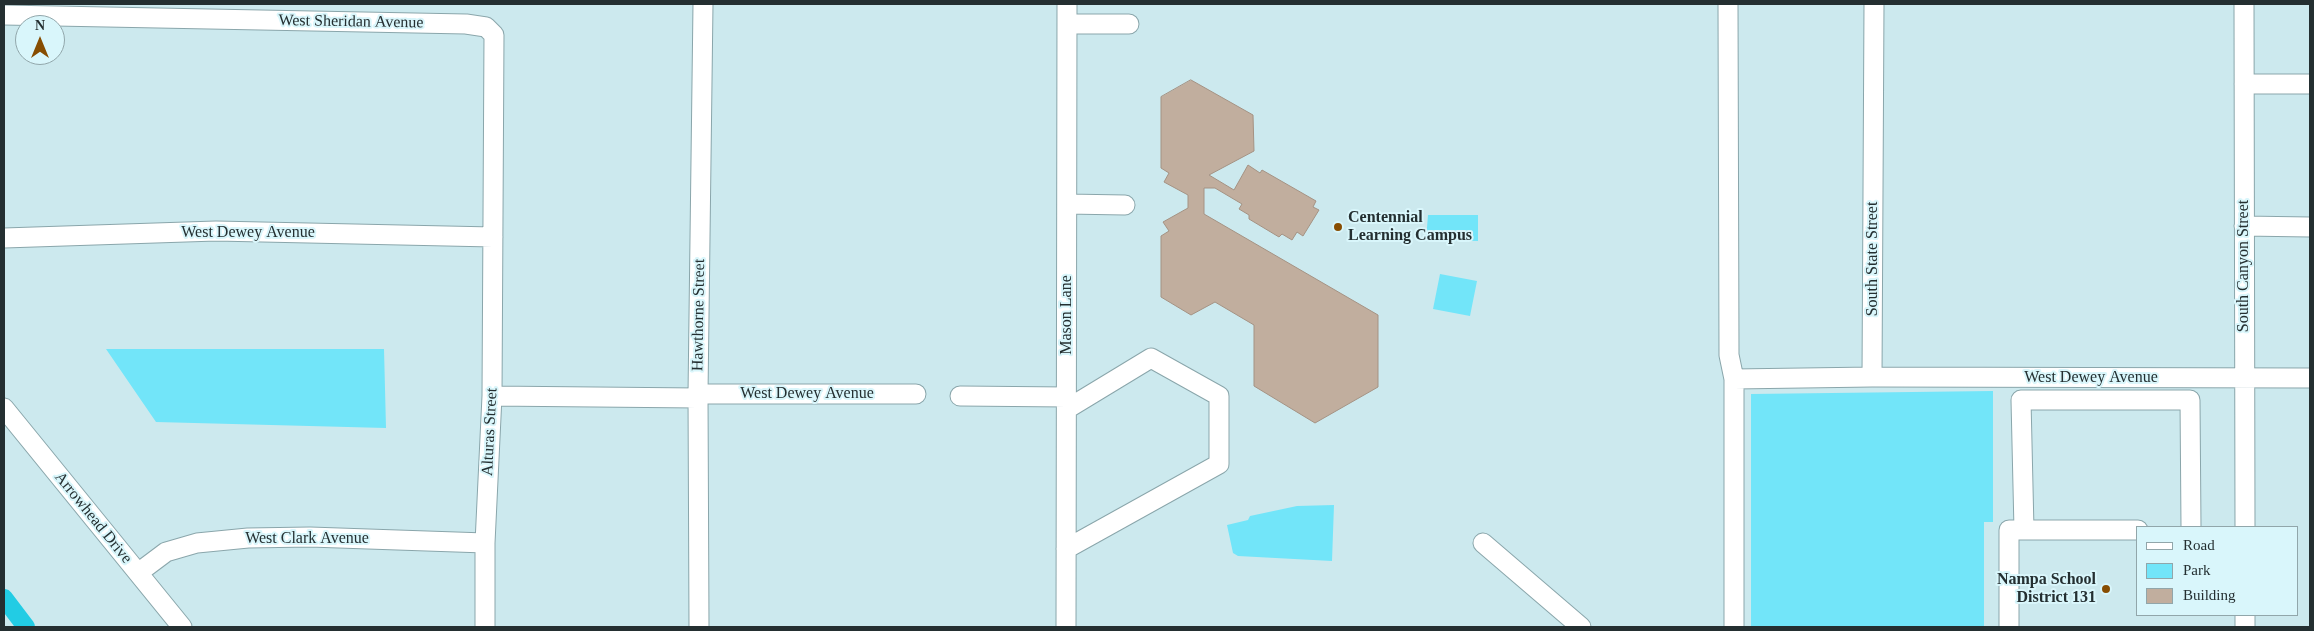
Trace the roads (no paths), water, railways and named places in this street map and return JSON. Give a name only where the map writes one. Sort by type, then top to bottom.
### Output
[{"type":"street","name":"Hawthorne Street","points":[[699,627],[698,396],[703,4]]},
{"type":"street","name":"Mason Lane","points":[[1066,627],[1067,4]]},
{"type":"street","points":[[1728,4],[1728,355],[1734,380],[1734,627]]},
{"type":"street","name":"South State Street","points":[[1872,377],[1874,4]]},
{"type":"street","name":"South Canyon Street","points":[[2244,4],[2245,526]]},
{"type":"street","name":"West Sheridan Avenue","points":[[4,15],[466,24],[486,27],[494,35],[493,236]]},
{"type":"street","points":[[1067,24],[1129,24]]},
{"type":"street","points":[[2244,84],[2310,84]]},
{"type":"street","points":[[1067,204],[1125,204]]},
{"type":"street","points":[[2244,226],[2310,227]]},
{"type":"street","name":"West Dewey Avenue","points":[[4,238],[216,231],[493,236]]},
{"type":"street","name":"Alturas Street","points":[[485,627],[484,543],[492,396],[493,236]]},
{"type":"street","points":[[960,396],[1067,403],[1151,358],[1218,396],[1218,464],[1066,549]]},
{"type":"street","name":"West Dewey Avenue","points":[[1872,377],[2310,378]]},
{"type":"street","points":[[1734,380],[1872,377]]},
{"type":"street","points":[[2020,378],[2024,530]]},
{"type":"street","points":[[2190,378],[2191,526]]},
{"type":"street","name":"West Dewey Avenue","points":[[492,396],[916,394]]},
{"type":"street","points":[[2021,400],[2190,400]]},
{"type":"street","name":"Arrowhead Drive","points":[[4,408],[182,627]]},
{"type":"street","points":[[2009,627],[2009,530],[2136,530]]},
{"type":"street","name":"West Clark Avenue","points":[[138,573],[166,552],[189,545],[248,538],[310,537],[484,543]]},
{"type":"street","points":[[1483,543],[1573,625]]},
{"type":"waterway","points":[[4,598],[26,627]]},
{"type":"place","name":"Centennial Learning Campus","points":[[1338,227]]},
{"type":"place","name":"Nampa School District 131","points":[[2106,589]]}]
